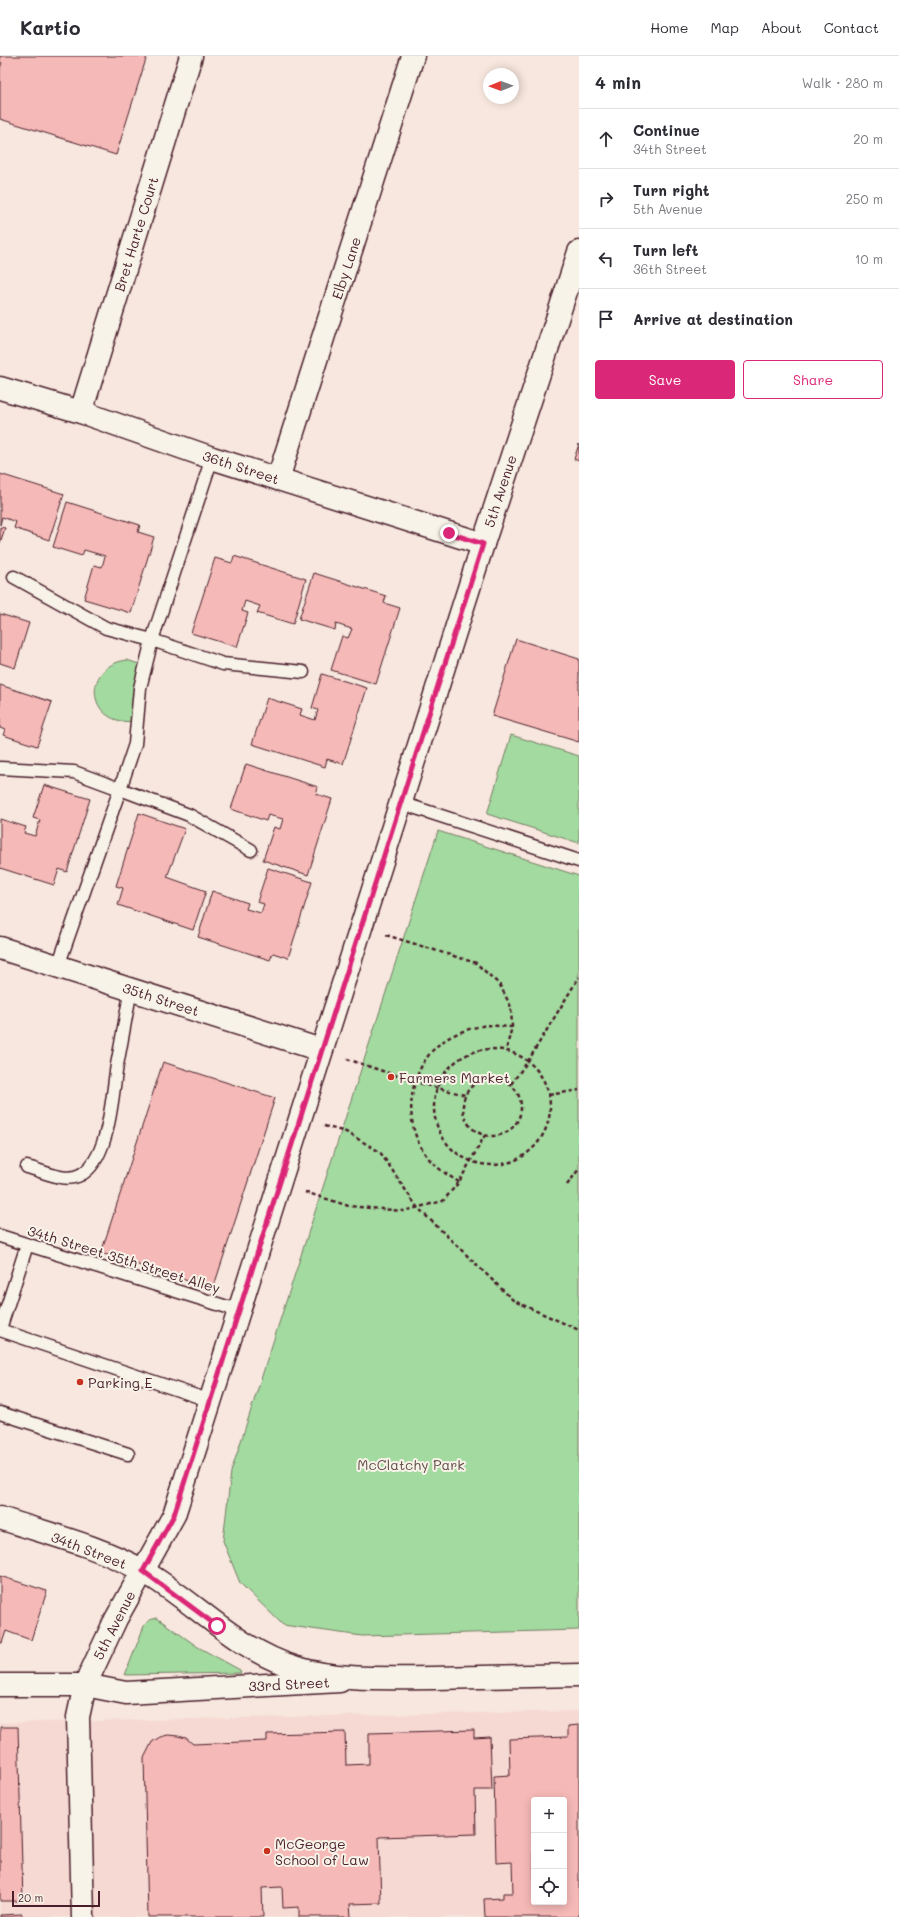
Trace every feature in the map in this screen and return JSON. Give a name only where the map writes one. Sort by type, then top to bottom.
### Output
[{"type":"street","name":"Bret Harte Court","points":[[81,412],[191,56]]},
{"type":"street","name":"Elby Lane","points":[[278,479],[413,56]]},
{"type":"street","name":"5th Avenue","points":[[83,1917],[78,1717],[85,1685],[116,1619],[174,1515],[281,1184],[322,1050],[483,544],[579,252]]},
{"type":"street","name":"36th Street","points":[[0,388],[81,412],[212,458],[483,544]]},
{"type":"street","name":"35th Street","points":[[0,948],[322,1050]]},
{"type":"street","name":"34th Street","points":[[0,1518],[99,1551],[143,1571],[217,1626],[251,1648],[276,1661],[298,1669],[324,1674],[390,1678]]},
{"type":"street","name":"33rd Street","points":[[0,1685],[85,1685],[126,1693],[390,1678],[579,1675]]},
{"type":"lane","points":[[58,966],[135,744],[140,688],[152,640],[212,458]]},
{"type":"lane","points":[[14,577],[95,623],[114,630],[152,640],[223,664],[303,672]]},
{"type":"lane","points":[[0,768],[74,772],[189,815],[251,850]]},
{"type":"lane","points":[[401,803],[579,861]]},
{"type":"lane","points":[[27,1167],[67,1177],[81,1174],[94,1163],[110,1117],[131,989]]},
{"type":"lane","name":"34th Street 35th Street Alley","points":[[0,1236],[240,1311]]},
{"type":"lane","points":[[27,1244],[0,1330],[211,1401]]},
{"type":"lane","points":[[0,1413],[128,1454]]},
{"type":"path","points":[[361,927],[476,963],[500,985],[511,1007],[512,1027],[506,1050]]},
{"type":"path","points":[[511,1084],[528,1061],[579,977]]},
{"type":"path","points":[[459,1182],[446,1174],[426,1154],[413,1129],[411,1100],[418,1073],[433,1050],[456,1033],[483,1025],[512,1027]]},
{"type":"path","points":[[489,1049],[506,1050],[518,1054],[528,1061],[542,1076],[549,1095],[550,1113],[545,1130],[536,1145],[522,1156],[506,1164],[488,1165],[471,1161],[455,1152],[444,1139],[436,1123],[434,1105],[437,1088],[445,1073],[453,1064],[472,1052],[489,1049]]},
{"type":"path","points":[[322,1050],[415,1082],[465,1095]]},
{"type":"path","points":[[494,1077],[503,1079],[511,1084],[518,1092],[521,1101],[521,1111],[518,1120],[512,1128],[504,1134],[494,1136],[485,1135],[472,1128],[464,1115],[462,1104],[465,1095],[470,1087],[477,1081],[494,1077]]},
{"type":"path","points":[[549,1095],[579,1090]]},
{"type":"path","points":[[301,1118],[346,1132],[380,1152],[418,1207],[514,1301],[579,1330]]},
{"type":"path","points":[[281,1184],[350,1206],[404,1211],[443,1201],[459,1182],[485,1135]]},
{"type":"path","points":[[567,1185],[579,1169]]},
{"type":"shaded area","name":"McGeorge School of Law","points":[[579,1711],[579,1917],[0,1917],[0,1723]]},
{"type":"green space","points":[[127,660],[145,666],[136,721],[120,721],[107,715],[99,706],[96,695],[96,684],[102,673],[112,665]]},
{"type":"green space","points":[[511,735],[579,756],[579,843],[487,814]]},
{"type":"green space","name":"McClatchy Park","points":[[438,831],[579,876],[579,1630],[362,1636],[283,1625],[240,1583],[223,1541],[231,1472]]},
{"type":"green space","points":[[157,1618],[198,1647],[240,1670],[241,1673],[125,1675],[144,1626],[149,1620]]},
{"type":"building","points":[[0,56],[147,56],[116,155],[0,119],[0,68],[2,63],[0,62]]},
{"type":"building","points":[[579,444],[579,461],[574,459]]},
{"type":"building","points":[[0,474],[64,494],[49,540],[14,528],[16,522],[2,517],[0,525]]},
{"type":"building","points":[[67,502],[140,525],[138,532],[154,537],[131,613],[84,599],[94,565],[102,567],[105,556],[84,550],[82,556],[53,547]]},
{"type":"building","points":[[0,527],[5,528],[0,543]]},
{"type":"building","points":[[234,556],[306,579],[293,624],[257,613],[260,606],[245,601],[242,611],[248,613],[237,647],[191,633],[215,558],[232,563]]},
{"type":"building","points":[[314,573],[386,596],[384,603],[400,608],[376,684],[331,670],[342,636],[348,638],[352,629],[336,624],[335,630],[299,619]]},
{"type":"building","points":[[0,614],[29,623],[15,668],[0,663]]},
{"type":"building","points":[[516,639],[579,659],[579,742],[492,716]]},
{"type":"building","points":[[322,674],[367,688],[343,764],[327,759],[325,767],[252,744],[267,698],[302,709],[300,715],[315,720],[318,710],[312,708]]},
{"type":"building","points":[[0,685],[52,702],[37,746],[3,735],[5,730],[0,728]]},
{"type":"building","points":[[246,764],[318,787],[316,794],[332,799],[308,875],[263,860],[274,827],[280,829],[283,819],[268,815],[266,821],[231,809]]},
{"type":"building","points":[[44,785],[90,799],[67,872],[59,869],[54,885],[0,868],[0,819],[26,827],[24,833],[35,836],[40,820],[33,818]]},
{"type":"building","points":[[139,813],[185,829],[167,877],[206,891],[193,930],[118,905],[123,888],[116,886]]},
{"type":"building","points":[[268,868],[312,882],[288,958],[273,953],[270,960],[198,937],[212,891],[248,903],[246,909],[261,913],[264,904],[257,902]]},
{"type":"building","points":[[163,1062],[275,1098],[213,1289],[101,1253]]},
{"type":"building","points":[[0,1576],[47,1591],[31,1640],[6,1631],[2,1643],[0,1643]]},
{"type":"building","points":[[579,1725],[579,1917],[485,1917],[484,1899],[503,1898],[503,1893],[513,1893],[512,1862],[496,1863],[494,1776],[510,1775],[509,1739],[568,1737],[568,1726]]},
{"type":"building","points":[[0,1727],[18,1727],[23,1901],[0,1901]]},
{"type":"building","points":[[474,1730],[474,1738],[490,1737],[492,1790],[475,1790],[476,1834],[379,1837],[381,1903],[350,1904],[351,1917],[299,1917],[299,1907],[283,1908],[282,1887],[262,1888],[263,1917],[148,1917],[144,1758],[152,1742],[160,1737],[168,1735],[178,1736],[186,1738],[193,1744],[267,1741],[267,1734],[345,1732],[346,1765],[369,1764],[369,1733]]},
{"type":"building","points":[[22,1914],[22,1917],[0,1917],[0,1915]]},
{"type":"place","name":"Farmers Market","points":[[391,1077]]},
{"type":"place","name":"Parking E","points":[[80,1382]]},
{"type":"place","name":"McGeorge School of Law","points":[[267,1851]]},
{"type":"route","points":[[217,1626],[180,1597],[143,1571],[174,1515],[281,1184],[322,1050],[483,544],[449,533]]}]
